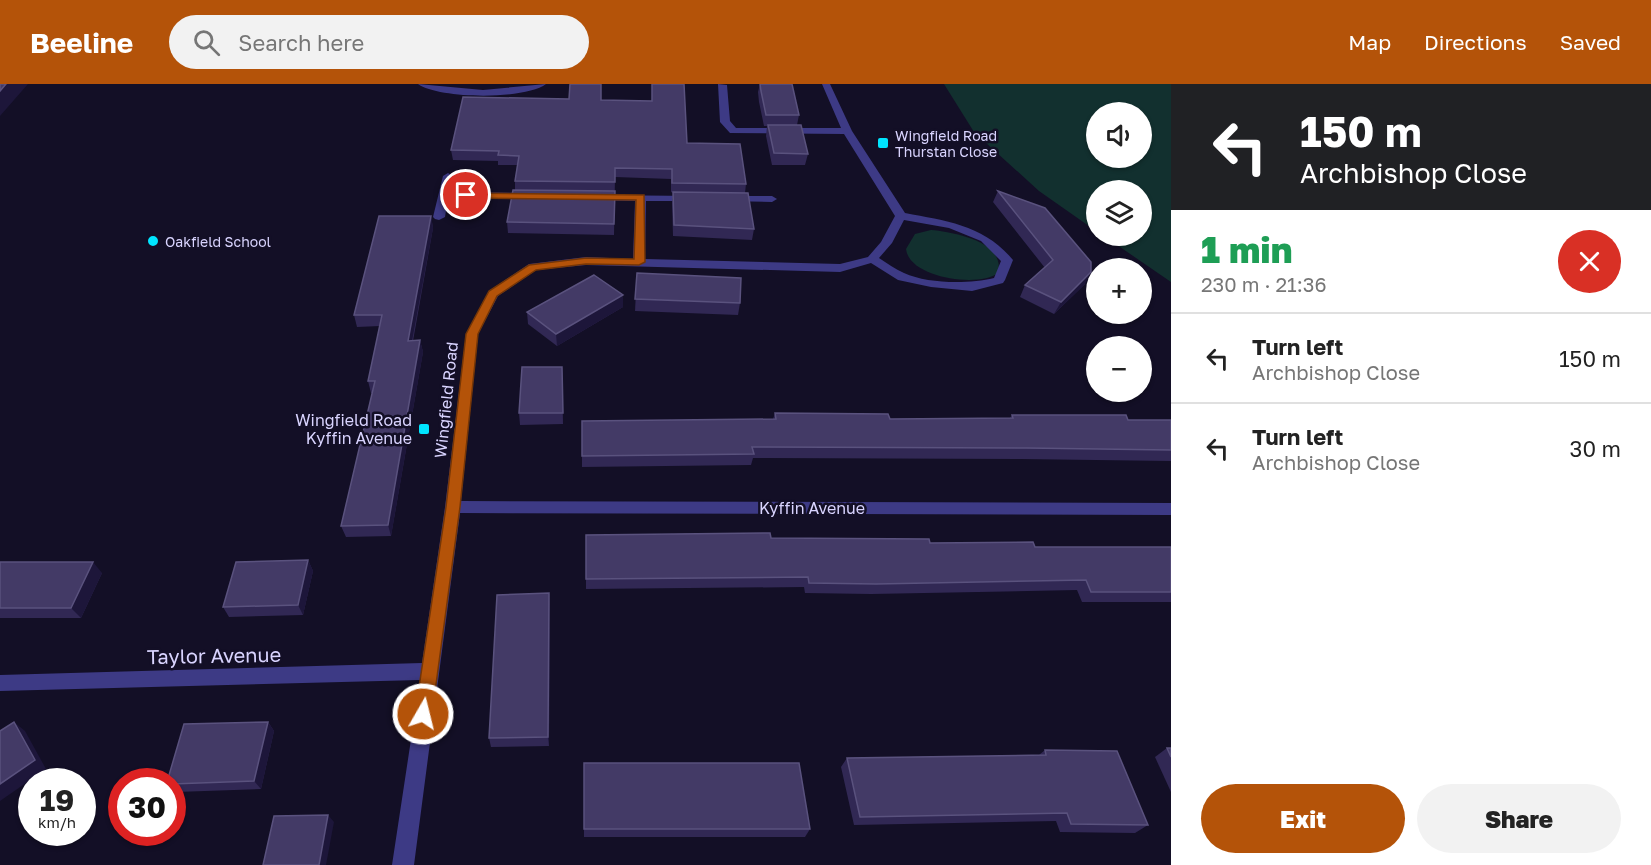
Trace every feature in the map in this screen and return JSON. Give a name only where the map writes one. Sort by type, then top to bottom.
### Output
[{"type":"street","points":[[422,84],[435,89],[466,92],[525,91],[542,84]]},
{"type":"street","points":[[826,84],[848,131],[901,216],[952,225],[985,239],[1007,260],[999,280],[972,288],[931,283],[902,277],[872,260],[886,243],[901,216]]},
{"type":"street","points":[[722,85],[725,122],[733,131],[848,131]]},
{"type":"street","points":[[439,217],[448,176]]},
{"type":"street","points":[[444,195],[548,196]]},
{"type":"street","points":[[583,196],[772,200]]},
{"type":"street","points":[[639,262],[640,197]]},
{"type":"street","name":"Wingfield Road","points":[[403,865],[453,507],[472,334],[493,294],[533,267],[586,261],[840,268],[872,260]]},
{"type":"street","name":"Kyffin Avenue","points":[[453,507],[1171,509]]},
{"type":"street","name":"Taylor Avenue","points":[[0,683],[429,671]]},
{"type":"green space","points":[[944,84],[1171,84],[1171,282],[1152,269],[1152,258],[1136,258],[1119,246],[1152,246],[1152,180],[1086,180],[1086,224],[1039,191],[974,132]]},
{"type":"green space","points":[[931,230],[964,236],[986,246],[994,253],[998,262],[998,273],[976,280],[961,280],[946,278],[919,267],[910,259],[906,249],[915,234]]},
{"type":"building","points":[[570,84],[601,84],[601,100],[652,101],[652,84],[684,84],[687,143],[740,144],[746,184],[672,183],[672,169],[615,168],[615,182],[515,181],[519,156],[498,155],[499,151],[451,150],[463,97],[569,99]]},
{"type":"building","points":[[760,84],[792,84],[799,115],[766,115]]},
{"type":"building","points":[[768,125],[801,125],[808,154],[774,153]]},
{"type":"building","points":[[513,190],[615,191],[614,224],[507,222]]},
{"type":"building","points":[[998,191],[1045,208],[1088,258],[1086,277],[1061,302],[1025,285],[1053,260]]},
{"type":"building","points":[[673,192],[748,193],[754,229],[674,225]]},
{"type":"building","points":[[379,216],[431,216],[408,341],[420,340],[388,525],[341,526],[375,381],[368,381],[382,315],[354,315]]},
{"type":"building","points":[[637,273],[741,278],[740,303],[635,299]]},
{"type":"building","points":[[594,275],[623,295],[556,334],[527,312]]},
{"type":"building","points":[[522,367],[562,367],[563,413],[519,413]]},
{"type":"building","points":[[775,413],[888,414],[890,419],[1013,418],[1012,415],[1126,415],[1128,420],[1171,420],[1171,450],[752,447],[754,454],[582,456],[582,421],[776,419]]},
{"type":"building","points":[[770,533],[771,538],[929,539],[930,543],[1033,542],[1035,547],[1171,547],[1171,592],[1091,592],[1086,580],[876,584],[809,583],[808,577],[586,579],[586,535]]},
{"type":"building","points":[[308,560],[298,605],[223,607],[236,562]]},
{"type":"building","points":[[0,562],[93,562],[71,608],[0,608]]},
{"type":"building","points":[[549,593],[548,737],[489,738],[497,595]]},
{"type":"building","points":[[14,722],[35,760],[23,768],[18,768],[18,772],[0,784],[0,731]]},
{"type":"building","points":[[268,722],[254,781],[186,783],[186,768],[171,768],[184,724]]},
{"type":"building","points":[[1045,750],[1117,751],[1148,825],[1071,824],[1067,813],[860,817],[847,758],[1046,755]]},
{"type":"building","points":[[584,763],[799,763],[810,829],[584,829]]},
{"type":"building","points":[[328,815],[319,865],[263,865],[274,816]]},
{"type":"place","name":"Wingfield Road Thurstan Close","points":[[883,143]]},
{"type":"place","name":"Oakfield School","points":[[153,241]]},
{"type":"place","name":"Wingfield Road Kyffin Avenue","points":[[424,429]]},
{"type":"route","points":[[423,714],[453,507],[472,334],[493,294],[533,267],[586,261],[639,262],[640,197],[466,195]]}]
